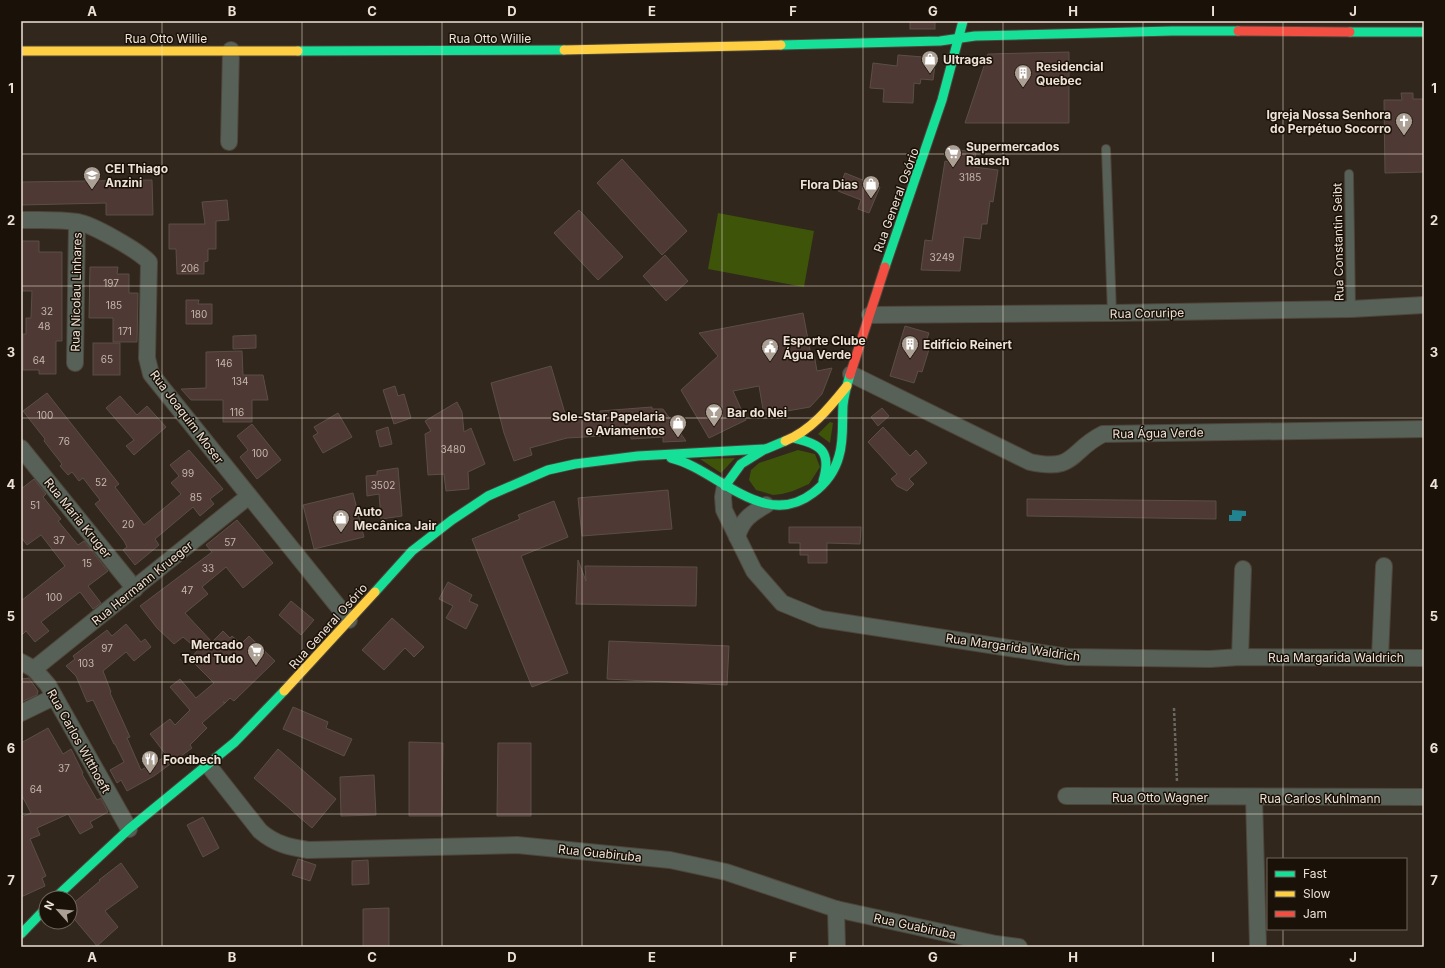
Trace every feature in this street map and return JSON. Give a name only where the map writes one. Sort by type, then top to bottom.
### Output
[{"type":"main road","name":"Rua General Osório","points":[[662,455],[694,466],[744,497],[766,505],[797,502],[811,494],[821,485],[834,468],[839,456],[842,416],[849,380],[897,228],[941,109],[960,40],[963,21]]},
{"type":"main road","name":"Rua Otto Willie","points":[[21,51],[581,50],[960,40],[975,36],[1172,31],[1424,32]]},
{"type":"main road","name":"Rua General Osório","points":[[64,890],[129,829],[235,742],[278,698],[412,551],[452,520],[488,496],[548,470],[575,464],[662,455],[766,449],[794,438],[814,423],[829,408],[849,380]]},
{"type":"main road","points":[[794,438],[808,441],[820,446],[826,456],[828,465],[821,485]]},
{"type":"main road","points":[[726,486],[736,470],[748,459],[766,449]]},
{"type":"main road","points":[[736,470],[738,483],[744,497]]},
{"type":"main road","points":[[21,932],[38,916]]},
{"type":"street","points":[[229,142],[231,50]]},
{"type":"street","name":"Rua Joaquim Moser","points":[[21,220],[77,222],[90,226],[136,251],[149,262],[147,358],[151,374],[349,620]]},
{"type":"street","name":"Rua Nicolau Linhares","points":[[75,363],[77,222]]},
{"type":"street","name":"Rua Coruripe","points":[[870,315],[1112,314],[1351,309],[1424,305]]},
{"type":"street","name":"Rua Água Verde","points":[[849,380],[1030,462],[1047,466],[1060,465],[1071,459],[1092,440],[1103,434],[1424,429]]},
{"type":"street","name":"Rua Maria Kruger","points":[[21,448],[136,589]]},
{"type":"street","name":"Rua Margarida Waldrich","points":[[726,486],[723,497],[724,510],[754,571],[782,602],[821,619],[1068,658],[1210,659],[1240,657],[1380,656],[1424,658]]},
{"type":"street","name":"Rua Hermann Krueger","points":[[28,666],[136,589],[249,496]]},
{"type":"street","points":[[737,537],[743,522],[748,515],[766,505]]},
{"type":"street","points":[[1380,656],[1384,566]]},
{"type":"street","points":[[1240,657],[1243,569]]},
{"type":"street","name":"Rua Carlos Witthoeft","points":[[28,666],[48,686],[129,829]]},
{"type":"street","points":[[21,713],[54,697]]},
{"type":"street","name":"Rua Guabiruba","points":[[208,765],[260,832],[270,840],[286,846],[308,850],[517,845],[663,859],[726,872],[836,909],[996,944],[1019,947]]},
{"type":"street","name":"Rua Otto Wagner","points":[[1066,796],[1254,797]]},
{"type":"street","name":"Rua Carlos Kuhlmann","points":[[1258,947],[1254,797],[1420,797]]},
{"type":"street","points":[[836,909],[837,947]]},
{"type":"lane","points":[[1106,149],[1112,314]]},
{"type":"lane","name":"Rua Constantin Seibt","points":[[1349,174],[1351,309]]},
{"type":"path","points":[[1174,708],[1177,797]]},
{"type":"green space","points":[[718,213],[814,231],[804,287],[708,269]]},
{"type":"green space","points":[[830,422],[833,423],[830,443],[818,434]]},
{"type":"green space","points":[[798,450],[815,454],[820,467],[809,484],[782,494],[773,495],[756,490],[749,480],[751,470],[759,463]]},
{"type":"green space","points":[[735,458],[721,473],[700,459]]},
{"type":"water","points":[[1232,510],[1246,511],[1246,516],[1242,516],[1241,521],[1229,521],[1229,515],[1232,515]]},
{"type":"building","points":[[910,21],[935,21],[935,29],[910,29]]},
{"type":"building","name":"Residencial Quebec","points":[[1069,52],[1069,123],[965,123],[988,54]]},
{"type":"building","points":[[898,55],[936,58],[933,80],[921,79],[920,84],[914,83],[913,103],[883,102],[884,89],[870,88],[873,63],[897,66]]},
{"type":"building","name":"Igreja Nossa Senhora do Perpétuo Socorro","points":[[1401,93],[1413,93],[1413,99],[1424,99],[1424,172],[1385,173],[1384,100],[1402,100]]},
{"type":"building","points":[[950,149],[976,152],[974,167],[998,170],[993,202],[990,201],[987,224],[982,224],[980,239],[964,237],[960,271],[921,270],[925,240],[932,241],[945,161],[949,162]]},
{"type":"building","points":[[622,159],[687,231],[662,255],[597,183]]},
{"type":"building","points":[[845,173],[880,187],[869,213],[858,209],[861,200],[838,191]]},
{"type":"building","points":[[152,180],[153,215],[106,215],[106,203],[21,205],[21,182]]},
{"type":"building","points":[[227,200],[229,220],[216,221],[216,249],[208,249],[208,261],[204,262],[204,274],[177,274],[176,249],[169,249],[169,224],[205,224],[202,202]]},
{"type":"building","points":[[579,210],[623,257],[598,280],[554,233]]},
{"type":"building","points":[[21,241],[39,241],[39,252],[62,252],[62,341],[56,341],[56,374],[39,374],[39,370],[23,370],[23,334],[26,334],[26,318],[31,318],[32,291],[21,291]]},
{"type":"building","points":[[665,255],[688,281],[666,301],[643,276]]},
{"type":"building","points":[[90,267],[118,267],[117,274],[129,274],[129,293],[138,293],[137,342],[113,342],[113,318],[89,318]]},
{"type":"building","points":[[186,300],[199,300],[198,304],[212,304],[212,324],[186,324]]},
{"type":"building","name":"Esporte Clube Água Verde","points":[[803,313],[811,355],[814,354],[817,371],[832,368],[822,394],[810,407],[764,415],[759,386],[733,391],[746,420],[709,438],[681,390],[718,356],[699,333]]},
{"type":"building","name":"Edifício Reinert","points":[[905,326],[929,333],[925,345],[930,346],[922,372],[918,371],[914,383],[890,376]]},
{"type":"building","points":[[256,335],[256,348],[233,349],[233,336]]},
{"type":"building","points":[[93,343],[120,343],[120,375],[93,375]]},
{"type":"building","points":[[242,351],[243,375],[263,375],[268,400],[252,400],[252,422],[223,422],[223,400],[191,400],[181,389],[206,388],[206,352]]},
{"type":"building","points":[[551,366],[567,420],[600,418],[600,411],[652,407],[652,409],[663,409],[686,441],[663,442],[663,437],[631,439],[630,428],[600,430],[601,436],[567,438],[530,448],[532,455],[514,461],[504,433],[491,383]]},
{"type":"building","points":[[395,386],[398,396],[404,394],[411,418],[394,424],[383,390]]},
{"type":"building","points":[[47,393],[119,484],[115,487],[144,525],[181,494],[171,483],[179,476],[170,465],[189,450],[223,489],[210,499],[214,504],[200,516],[193,507],[155,539],[159,545],[135,565],[123,550],[127,547],[124,541],[95,504],[100,500],[83,478],[79,481],[72,472],[68,475],[60,466],[62,464],[23,411]]},
{"type":"building","points":[[120,396],[137,415],[147,406],[166,427],[134,455],[126,446],[134,440],[106,408]]},
{"type":"building","points":[[457,402],[462,412],[464,432],[471,428],[485,464],[468,472],[469,489],[446,491],[444,474],[428,475],[425,434],[431,431],[425,421]]},
{"type":"building","points":[[882,408],[889,416],[878,426],[871,417]]},
{"type":"building","points":[[338,413],[352,437],[323,453],[313,436],[318,433],[314,427]]},
{"type":"building","points":[[252,424],[281,460],[257,479],[240,457],[248,450],[237,436]]},
{"type":"building","points":[[388,427],[392,444],[380,447],[376,431]]},
{"type":"building","points":[[883,427],[910,456],[916,450],[927,463],[909,479],[914,484],[907,491],[897,486],[891,479],[897,474],[868,442]]},
{"type":"building","points":[[398,468],[402,516],[381,519],[379,494],[367,496],[366,476],[377,475],[377,471]]},
{"type":"building","points":[[34,479],[46,494],[43,497],[61,519],[58,521],[78,545],[84,541],[108,571],[88,586],[101,603],[93,609],[80,592],[41,622],[49,631],[35,642],[26,631],[21,636],[21,601],[65,566],[41,535],[27,545],[21,537],[21,489]]},
{"type":"building","points":[[668,490],[672,529],[582,536],[578,498]]},
{"type":"building","points":[[353,493],[364,537],[314,549],[303,505]]},
{"type":"building","points":[[1027,499],[1216,501],[1216,519],[1027,516]]},
{"type":"building","points":[[554,501],[568,537],[521,556],[568,673],[532,687],[472,539],[520,519],[518,515]]},
{"type":"building","points":[[237,520],[273,563],[243,588],[226,567],[202,587],[208,594],[185,613],[212,642],[223,631],[230,638],[232,636],[241,644],[249,636],[275,661],[234,701],[230,698],[202,723],[207,728],[190,745],[192,748],[154,776],[127,791],[121,780],[117,783],[110,770],[124,762],[93,700],[87,702],[76,676],[66,666],[75,659],[73,656],[107,630],[112,636],[126,624],[141,642],[145,639],[151,647],[134,661],[126,652],[103,671],[111,692],[110,693],[130,737],[127,738],[141,770],[167,756],[150,734],[170,719],[175,725],[190,710],[170,687],[180,679],[196,698],[214,683],[190,659],[198,650],[183,637],[174,644],[157,628],[140,606],[212,552],[206,545]]},
{"type":"building","points":[[789,527],[861,527],[860,544],[827,543],[827,563],[808,563],[808,555],[800,555],[800,543],[789,543]]},
{"type":"building","points":[[578,560],[586,581],[585,566],[697,567],[696,606],[576,604]]},
{"type":"building","points":[[448,582],[472,595],[469,601],[478,605],[466,629],[446,618],[453,606],[439,599]]},
{"type":"building","points":[[291,601],[314,620],[301,635],[279,615]]},
{"type":"building","points":[[392,618],[424,647],[414,657],[405,648],[384,670],[362,650]]},
{"type":"building","points":[[609,641],[729,646],[727,685],[607,679]]},
{"type":"building","points":[[29,678],[38,691],[37,695],[21,702],[21,679]]},
{"type":"building","points":[[293,707],[328,722],[326,728],[352,739],[344,756],[283,729]]},
{"type":"building","points":[[48,728],[63,754],[71,749],[83,773],[82,774],[97,800],[101,798],[108,812],[90,822],[93,827],[80,834],[68,814],[37,828],[40,835],[30,839],[46,876],[42,878],[45,886],[21,897],[21,817],[31,813],[21,794],[21,743]]},
{"type":"building","points":[[409,742],[443,743],[442,816],[409,816]]},
{"type":"building","points":[[498,743],[531,743],[531,816],[497,816]]},
{"type":"building","points":[[278,749],[336,799],[312,828],[254,778]]},
{"type":"building","points":[[374,775],[376,815],[341,816],[340,777]]},
{"type":"building","points":[[203,817],[219,848],[203,857],[187,825]]},
{"type":"building","points":[[298,859],[316,865],[310,881],[292,875]]},
{"type":"building","points":[[368,860],[369,884],[352,885],[352,861]]},
{"type":"building","points":[[121,863],[138,887],[105,911],[118,927],[97,946],[78,923],[78,899],[100,881],[99,880]]},
{"type":"building","points":[[389,908],[389,947],[363,947],[363,909]]},
{"type":"traffic: fast","points":[[885,267],[942,100],[963,21]]},
{"type":"traffic: fast","points":[[781,45],[940,41],[975,36],[1172,31],[1238,31]]},
{"type":"traffic: fast","points":[[1350,32],[1424,32]]},
{"type":"traffic: fast","points":[[298,51],[564,50]]},
{"type":"traffic: fast","points":[[671,458],[688,464],[741,494],[759,502],[777,505],[795,503],[813,493],[829,477],[835,467],[842,444],[843,401],[850,375]]},
{"type":"traffic: fast","points":[[794,438],[811,443],[822,451],[825,456],[826,463],[823,481]]},
{"type":"traffic: fast","points":[[375,592],[412,551],[452,520],[488,496],[548,470],[575,464],[638,456],[766,449],[785,441]]},
{"type":"traffic: fast","points":[[725,486],[741,464],[765,449]]},
{"type":"traffic: fast","points":[[64,890],[129,829],[235,742],[284,691]]},
{"type":"traffic: fast","points":[[21,934],[38,916]]},
{"type":"traffic: slow","points":[[564,50],[781,45]]},
{"type":"traffic: slow","points":[[21,51],[298,51]]},
{"type":"traffic: slow","points":[[785,441],[812,425],[847,386]]},
{"type":"traffic: slow","points":[[284,691],[375,592]]},
{"type":"traffic: jam","points":[[1238,31],[1350,32]]},
{"type":"traffic: jam","points":[[850,375],[885,267]]},
{"type":"place","name":"Ultragas","points":[[930,74]]},
{"type":"place","name":"Residencial Quebec","points":[[1023,88]]},
{"type":"place","name":"Igreja Nossa Senhora do Perpétuo Socorro","points":[[1404,136]]},
{"type":"place","name":"Supermercados Rausch","points":[[953,168]]},
{"type":"place","name":"CEI Thiago Anzini","points":[[92,190]]},
{"type":"place","name":"Flora Dias","points":[[871,199]]},
{"type":"place","name":"Edifício Reinert","points":[[910,359]]},
{"type":"place","name":"Esporte Clube Água Verde","points":[[770,362]]},
{"type":"place","name":"Bar do Nei","points":[[714,427]]},
{"type":"place","name":"Sole-Star Papelaria e Aviamentos","points":[[678,438]]},
{"type":"place","name":"Auto Mecânica Jair","points":[[341,533]]},
{"type":"place","name":"Mercado Tend Tudo","points":[[256,666]]},
{"type":"place","name":"Foodbech","points":[[150,774]]}]
